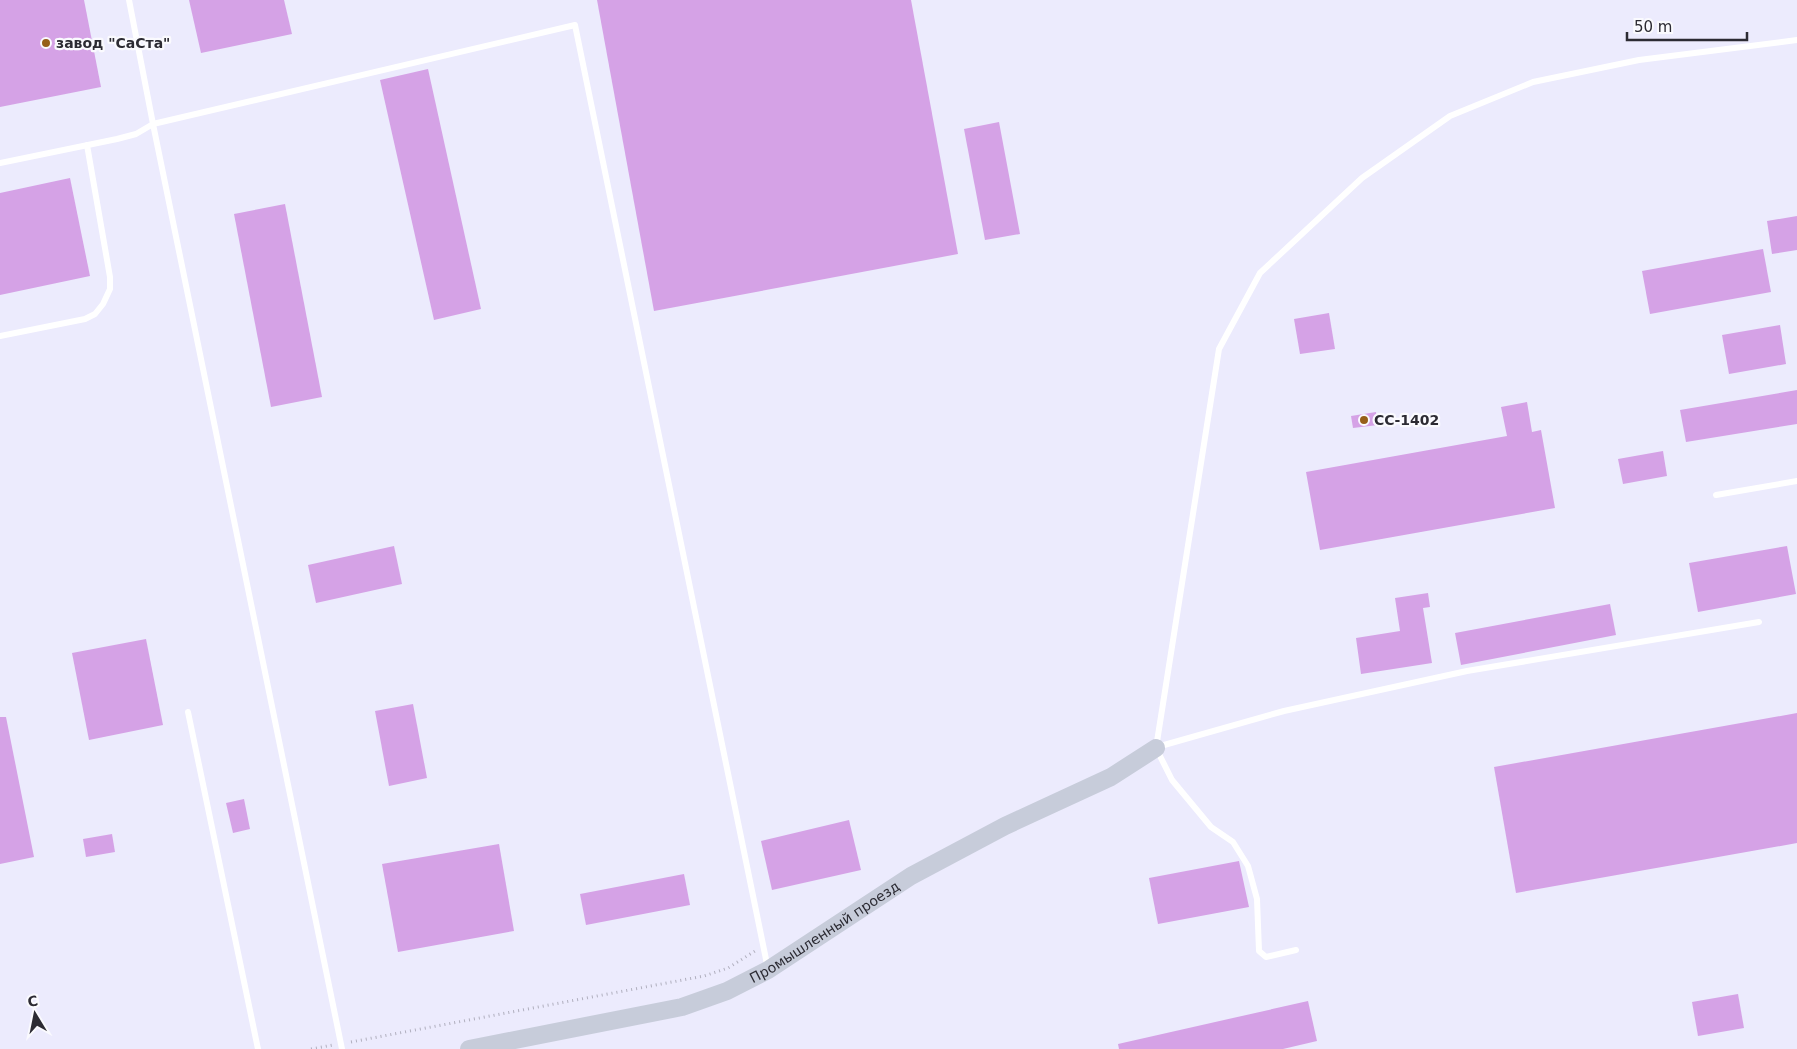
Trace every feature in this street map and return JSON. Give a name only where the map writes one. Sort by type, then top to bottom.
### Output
[{"type":"street","name":"Промышленный проезд","points":[[469,1049],[522,1042],[682,1007],[727,992],[768,970],[911,876],[1005,826],[1111,777],[1156,748]]},
{"type":"lane","points":[[129,0],[341,1046]]},
{"type":"lane","points":[[0,163],[136,134],[153,124],[575,25],[768,970]]},
{"type":"lane","points":[[1296,950],[1266,957],[1259,951],[1257,899],[1248,866],[1233,842],[1211,827],[1172,780],[1156,748],[1219,349],[1260,273],[1362,178],[1450,116],[1532,82],[1639,60],[1797,40]]},
{"type":"lane","points":[[0,336],[85,319],[95,314],[103,304],[110,289],[108,263],[88,145]]},
{"type":"lane","points":[[1716,495],[1797,481]]},
{"type":"lane","points":[[1156,748],[1284,711],[1467,671],[1759,622]]},
{"type":"lane","points":[[188,712],[258,1049]]},
{"type":"path","points":[[311,1049],[341,1046],[704,976],[728,968],[763,945]]},
{"type":"building","name":"завод \"СаСта\"","points":[[0,0],[84,0],[101,87],[0,107]]},
{"type":"building","points":[[189,0],[284,0],[292,34],[201,53]]},
{"type":"building","points":[[597,0],[911,0],[958,254],[654,311]]},
{"type":"building","points":[[428,69],[481,309],[434,320],[380,80]]},
{"type":"building","points":[[999,122],[1020,234],[985,240],[964,129]]},
{"type":"building","points":[[70,178],[90,276],[0,295],[0,193]]},
{"type":"building","points":[[285,204],[322,397],[271,407],[234,214]]},
{"type":"building","points":[[1797,216],[1797,250],[1772,254],[1767,221]]},
{"type":"building","points":[[1763,249],[1771,292],[1650,314],[1642,271]]},
{"type":"building","points":[[1329,313],[1335,349],[1300,354],[1294,319]]},
{"type":"building","points":[[1780,325],[1786,364],[1729,374],[1722,335]]},
{"type":"building","points":[[1797,390],[1797,424],[1686,442],[1680,410]]},
{"type":"building","points":[[1527,402],[1532,432],[1541,430],[1555,508],[1320,550],[1306,472],[1507,436],[1501,407]]},
{"type":"building","name":"СС-1402","points":[[1376,412],[1378,425],[1353,428],[1351,416]]},
{"type":"building","points":[[1663,451],[1667,476],[1623,484],[1618,459]]},
{"type":"building","points":[[394,546],[402,584],[316,603],[308,565]]},
{"type":"building","points":[[1787,546],[1796,594],[1698,612],[1689,563]]},
{"type":"building","points":[[1428,593],[1430,607],[1423,608],[1432,663],[1361,674],[1356,638],[1400,631],[1395,598]]},
{"type":"building","points":[[1610,604],[1616,635],[1461,665],[1455,633]]},
{"type":"building","points":[[146,639],[163,725],[89,740],[72,653]]},
{"type":"building","points":[[413,704],[427,778],[389,786],[375,711]]},
{"type":"building","points":[[1797,713],[1797,843],[1516,893],[1494,767]]},
{"type":"building","points":[[0,717],[6,717],[34,857],[0,864]]},
{"type":"building","points":[[244,799],[250,829],[233,833],[226,803]]},
{"type":"building","points":[[849,820],[861,870],[772,890],[761,841]]},
{"type":"building","points":[[112,834],[115,852],[86,857],[83,839]]},
{"type":"building","points":[[499,844],[514,931],[398,952],[382,864]]},
{"type":"building","points":[[1239,861],[1249,907],[1158,924],[1149,878]]},
{"type":"building","points":[[684,874],[690,905],[586,925],[580,894]]},
{"type":"building","points":[[1738,994],[1744,1028],[1698,1036],[1692,1002]]},
{"type":"building","points":[[1308,1001],[1317,1041],[1283,1049],[1119,1049],[1118,1044]]},
{"type":"place","name":"завод \"СаСта\"","points":[[46,43]]},
{"type":"place","name":"СС-1402","points":[[1364,420]]}]
